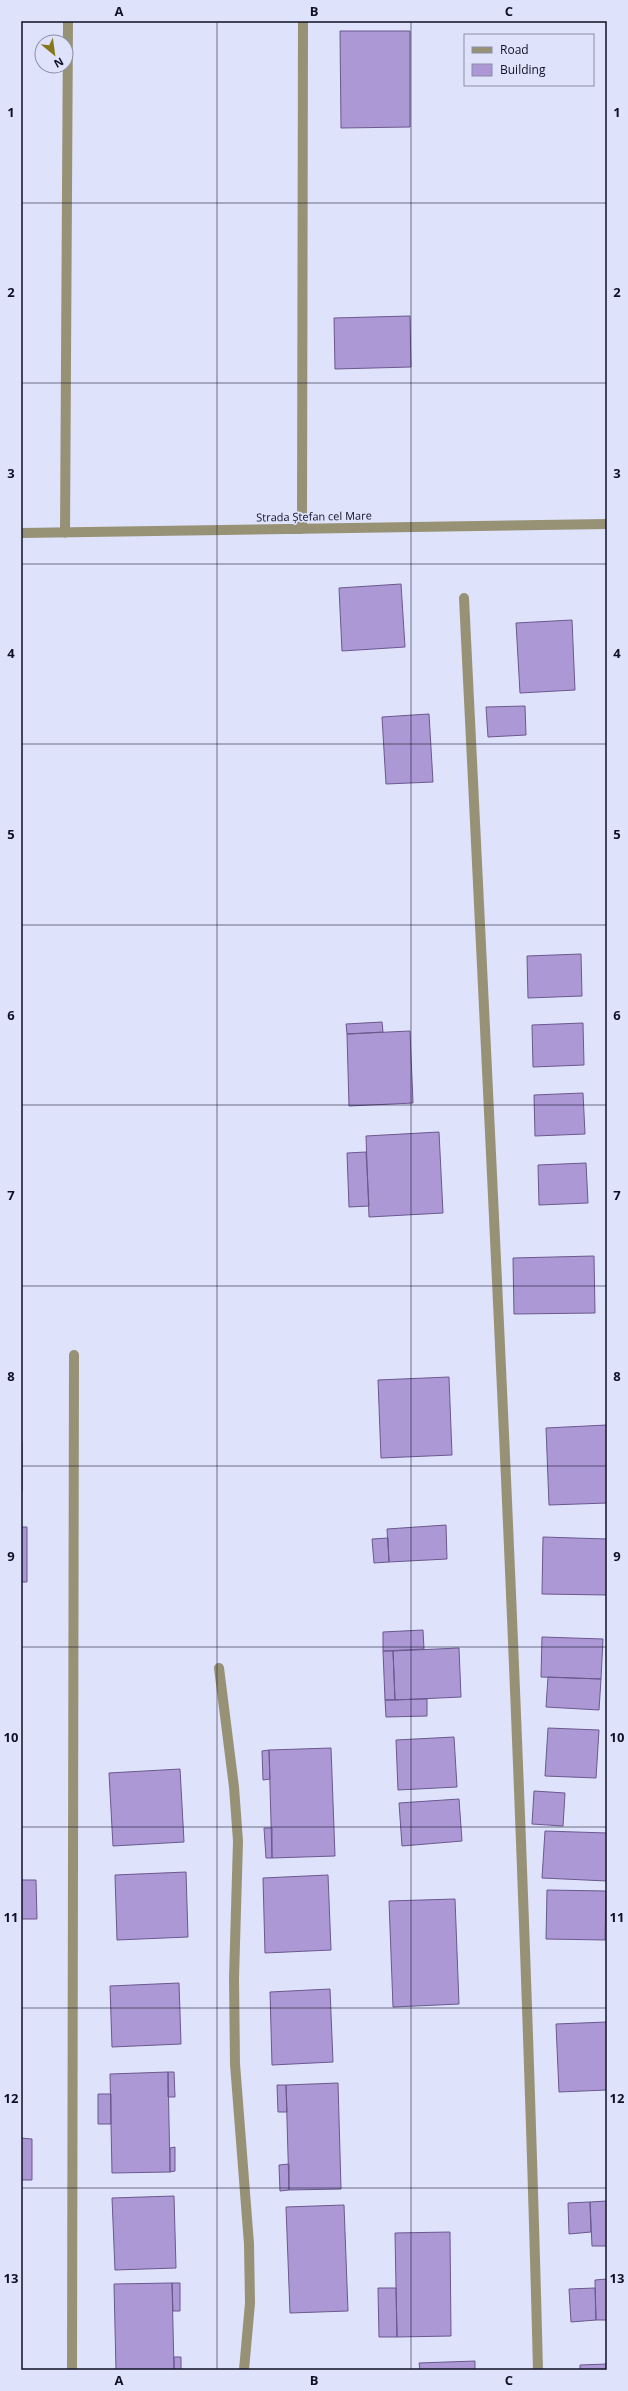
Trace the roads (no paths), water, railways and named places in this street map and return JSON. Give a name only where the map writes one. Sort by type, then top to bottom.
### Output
[{"type":"street","points":[[65,533],[68,21]]},
{"type":"street","points":[[302,529],[303,21]]},
{"type":"street","name":"Strada Ștefan cel Mare","points":[[21,533],[607,524]]},
{"type":"street","points":[[464,598],[509,1534],[532,2114],[538,2370]]},
{"type":"street","points":[[72,2370],[74,1354]]},
{"type":"street","points":[[219,1668],[234,1787],[238,1841],[234,1978],[235,2064],[249,2244],[250,2303],[244,2370]]}]
